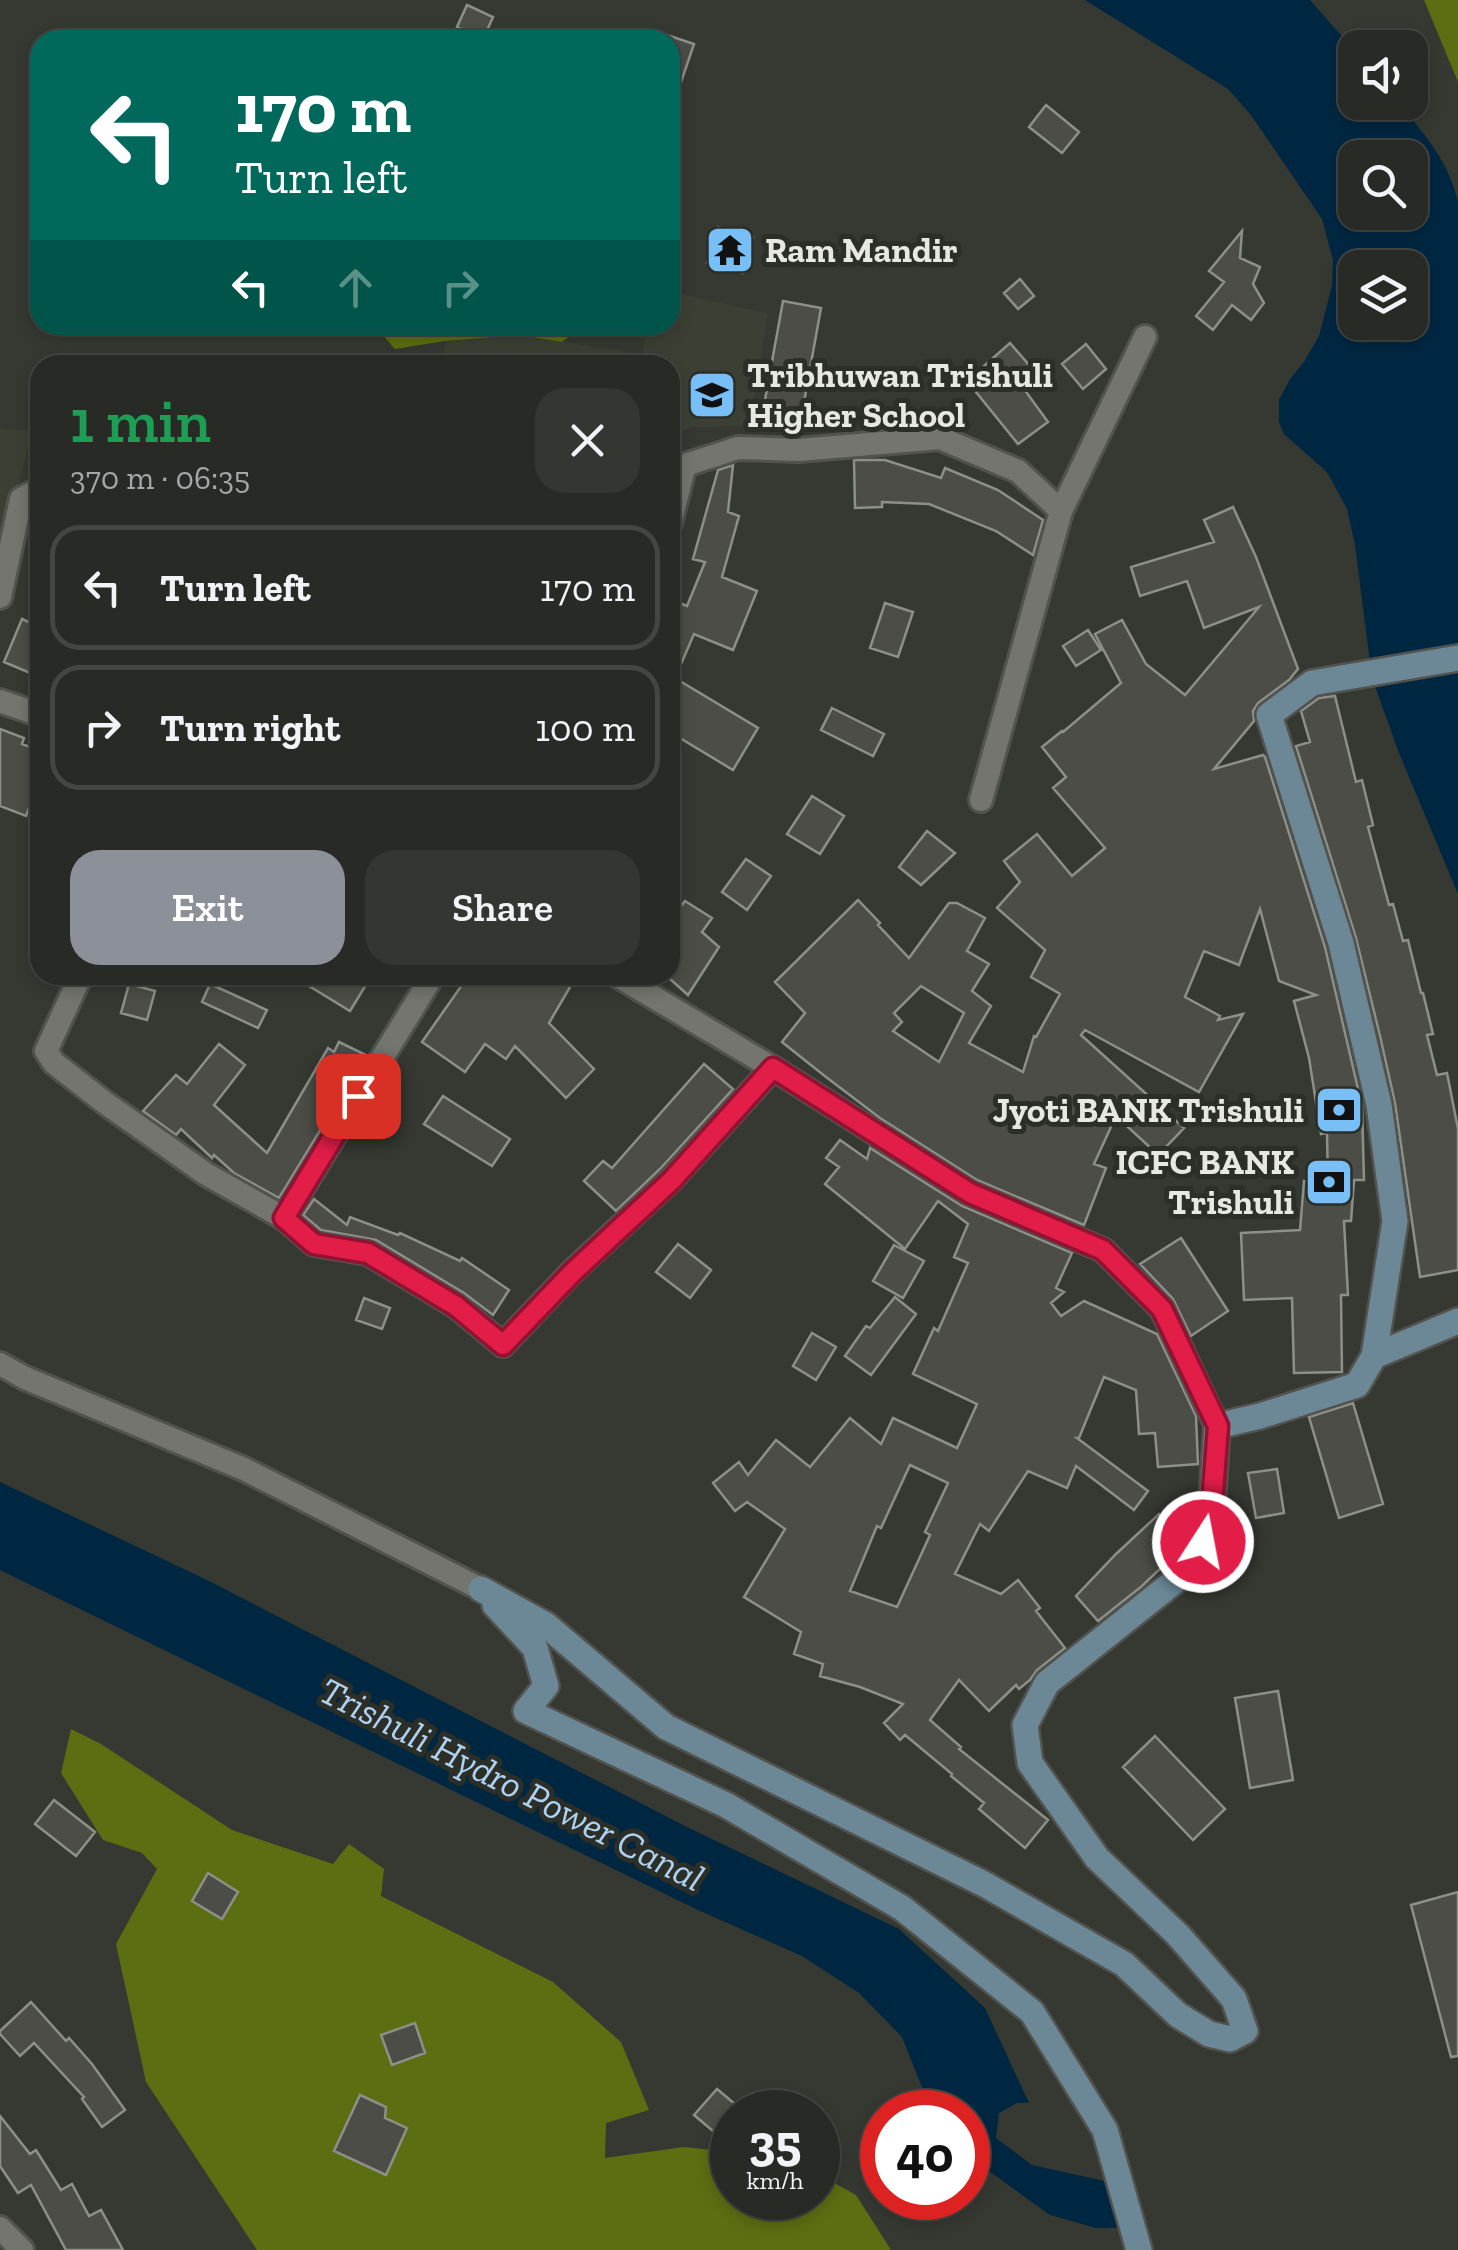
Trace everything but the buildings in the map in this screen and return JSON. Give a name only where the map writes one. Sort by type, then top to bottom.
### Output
[{"type":"street","points":[[981,800],[1062,511],[1145,337]]},
{"type":"street","points":[[680,485],[685,466],[738,448],[798,450],[940,438],[1018,471],[1062,511]]},
{"type":"street","points":[[0,597],[21,499],[30,494]]},
{"type":"street","points":[[1218,1426],[1357,1384],[1374,1356],[1395,1222],[1379,1104],[1341,943],[1269,715],[1312,683],[1458,658]]},
{"type":"street","points":[[0,701],[30,712]]},
{"type":"street","points":[[76,985],[46,1051],[54,1063],[206,1174],[284,1218],[314,1244],[368,1253],[456,1306],[503,1345],[573,1272],[672,1180],[773,1068]]},
{"type":"street","points":[[284,1218],[427,985]]},
{"type":"street","points":[[0,1364],[244,1469],[481,1590],[546,1625],[666,1727],[984,1884],[1124,1964],[1178,2016],[1208,2034],[1230,2039],[1246,2031],[1234,2000],[1178,1935],[1097,1858],[1030,1763],[1025,1725],[1047,1683],[1196,1565],[1211,1518],[1218,1426],[1162,1309],[1103,1250],[970,1193],[633,985]]},
{"type":"street","points":[[1374,1356],[1458,1321]]},
{"type":"street","points":[[481,1590],[535,1648],[546,1686],[526,1711],[726,1805],[902,1908],[1032,2012],[1105,2130],[1139,2250]]},
{"type":"street","points":[[0,2228],[22,2250]]},
{"type":"shaded area","name":"Tribhuwan Trishuli Higher School","points":[[680,294],[768,313],[750,426],[691,427],[680,433],[680,355],[443,355],[445,341],[520,335],[642,354],[646,335],[680,335]]},
{"type":"shaded area","points":[[0,428],[30,432],[30,440],[0,557]]},
{"type":"green space","points":[[1424,0],[1458,0],[1458,82]]},
{"type":"green space","points":[[383,335],[520,335],[445,341],[395,349]]},
{"type":"green space","points":[[520,335],[571,335],[562,342]]},
{"type":"green space","points":[[71,1729],[101,1744],[232,1830],[333,1864],[349,1844],[384,1869],[381,1896],[553,1982],[621,2042],[649,2110],[606,2123],[605,2158],[684,2147],[710,2150],[710,2220],[840,2220],[840,2186],[856,2195],[860,2220],[872,2220],[891,2250],[257,2250],[146,2082],[116,1944],[157,1869],[142,1853],[103,1840],[61,1773]]},
{"type":"water","points":[[1085,0],[1310,0],[1338,32],[1338,120],[1412,120],[1427,140],[1338,140],[1338,230],[1428,230],[1428,141],[1454,187],[1458,202],[1458,894],[1372,678],[1347,509],[1327,472],[1284,434],[1279,422],[1279,400],[1319,336],[1332,286],[1333,260],[1322,219],[1251,115],[1228,89]]},
{"type":"water","name":"Trishuli Hydro Power Canal","points":[[0,1482],[205,1579],[689,1828],[899,1929],[985,2008],[1029,2103],[1017,2103],[999,2113],[996,2138],[1032,2165],[1114,2183],[1128,2228],[1096,2228],[1050,2215],[990,2172],[990,2090],[923,2090],[902,2037],[859,1993],[802,1956],[696,1909],[0,1570]]},
{"type":"place","name":"Ram Mandir","points":[[730,250]]},
{"type":"place","name":"Tribhuwan Trishuli Higher School","points":[[712,395]]},
{"type":"place","name":"Jyoti BANK Trishuli","points":[[1339,1110]]},
{"type":"place","name":"ICFC BANK Trishuli","points":[[1329,1182]]},
{"type":"route","points":[[358,1096],[284,1218],[314,1244],[368,1253],[456,1306],[503,1345],[573,1272],[672,1180],[773,1068],[970,1193],[1103,1250],[1162,1309],[1218,1426],[1211,1518],[1203,1542]]}]
